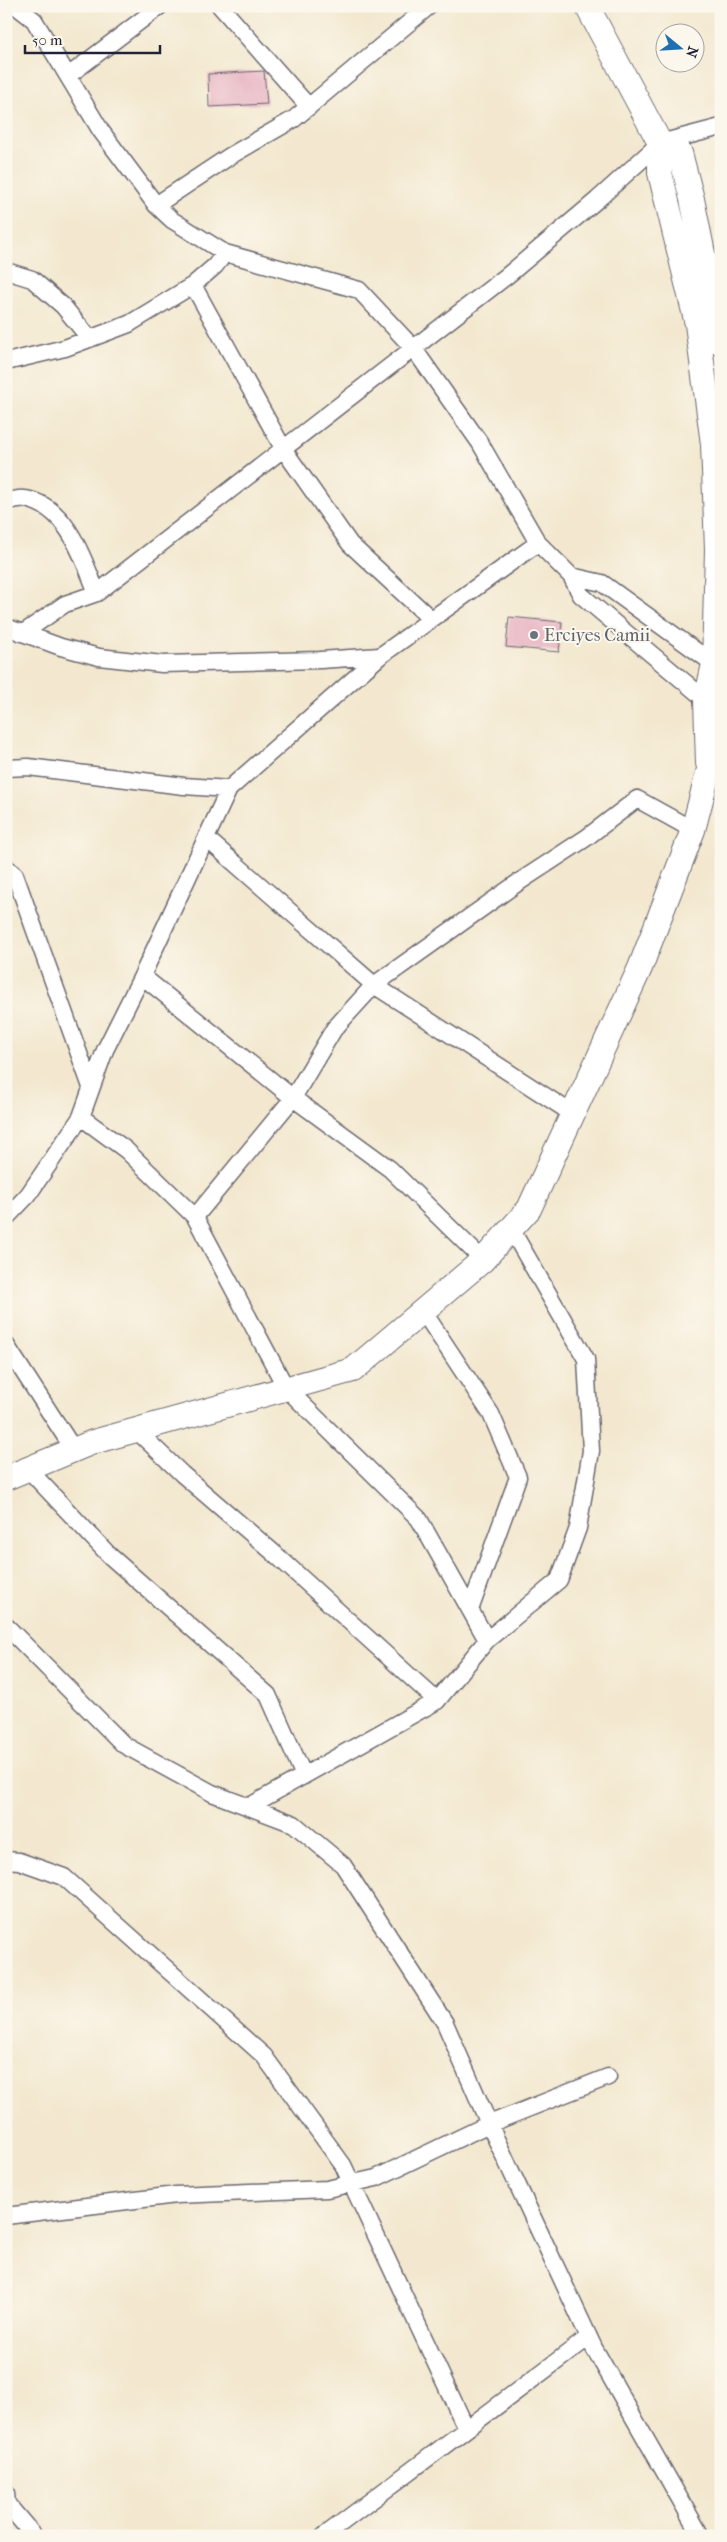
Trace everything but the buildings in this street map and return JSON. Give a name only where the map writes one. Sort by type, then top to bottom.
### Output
[{"type":"street","points":[[16,6],[34,20],[100,131],[156,205],[172,220],[225,252],[358,290],[414,349],[480,443],[538,543],[571,576],[581,595],[713,706]]},
{"type":"street","points":[[68,76],[160,6]]},
{"type":"street","points":[[220,6],[309,108]]},
{"type":"street","points":[[156,205],[230,156],[294,119],[429,6]]},
{"type":"street","points":[[587,6],[660,143],[660,173],[697,324],[717,462],[717,666],[708,773]]},
{"type":"street","points":[[23,633],[65,604],[98,593],[284,450],[414,349],[590,207],[660,143],[721,127]]},
{"type":"street","points":[[660,143],[680,153],[694,208],[721,343]]},
{"type":"street","points":[[6,362],[65,348],[129,324],[193,284],[215,266],[225,252]]},
{"type":"street","points":[[6,271],[32,279],[63,306],[90,339]]},
{"type":"street","points":[[193,284],[284,450],[350,544],[431,619]]},
{"type":"street","points":[[6,502],[24,498],[40,503],[58,516],[79,549],[98,593]]},
{"type":"street","points":[[6,1218],[28,1195],[81,1117],[105,1050],[142,976],[229,789],[380,656],[538,543]]},
{"type":"street","points":[[571,576],[602,583],[717,666]]},
{"type":"street","points":[[6,627],[61,647],[99,657],[162,664],[320,660],[380,656]]},
{"type":"street","points":[[6,1478],[74,1450],[136,1430],[353,1370],[483,1260],[529,1208],[640,968],[693,830],[708,773],[721,741]]},
{"type":"street","points":[[6,768],[28,767],[184,786],[229,789]]},
{"type":"street","points":[[195,1217],[293,1098],[334,1029],[374,985],[516,884],[586,838],[637,799],[693,830]]},
{"type":"street","points":[[206,838],[374,985],[573,1114]]},
{"type":"street","points":[[6,866],[15,875],[91,1087]]},
{"type":"street","points":[[142,976],[293,1098],[390,1169],[483,1260]]},
{"type":"street","points":[[81,1117],[126,1150],[195,1217],[286,1388],[419,1519],[486,1640]]},
{"type":"street","points":[[248,1807],[437,1701],[486,1640],[559,1580],[578,1528],[591,1451],[586,1359],[511,1229]]},
{"type":"street","points":[[423,1311],[491,1414],[518,1477],[470,1610]]},
{"type":"street","points":[[6,1345],[74,1450]]},
{"type":"street","points":[[136,1430],[182,1474],[275,1554],[437,1701]]},
{"type":"street","points":[[28,1469],[110,1556],[268,1695],[304,1776]]},
{"type":"street","points":[[6,1626],[124,1745],[212,1793],[294,1824],[343,1865],[445,2023],[489,2124],[589,2337],[701,2536]]},
{"type":"street","points":[[6,1860],[19,1861],[64,1878],[264,2056],[343,2165],[466,2428]]},
{"type":"street","points":[[6,2216],[176,2195],[327,2189],[376,2178],[489,2124],[608,2077]]},
{"type":"street","points":[[324,2536],[589,2337]]},
{"type":"street","points":[[6,2493],[7,2504],[12,2517],[34,2536]]},
{"type":"place","name":"Erciyes Camii","points":[[534,635]]}]
